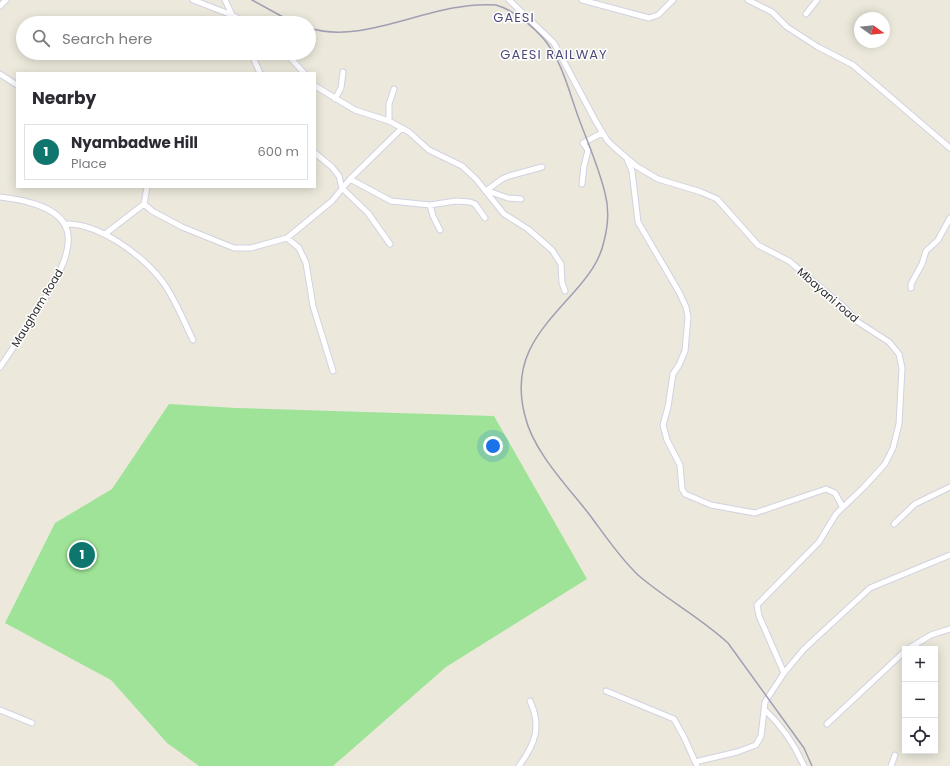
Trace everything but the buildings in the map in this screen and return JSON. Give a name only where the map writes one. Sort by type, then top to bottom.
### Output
[{"type":"street","points":[[0,6],[6,0]]},
{"type":"street","points":[[193,0],[232,15]]},
{"type":"street","points":[[225,0],[232,15]]},
{"type":"street","name":"Mbayani road","points":[[509,0],[554,43],[607,140],[625,156],[658,179],[701,192],[718,199],[758,245],[789,261],[844,307],[858,322],[886,339],[897,350],[902,362],[899,417],[893,448],[880,470],[854,497],[842,506],[834,517],[824,537],[757,605],[759,616],[784,673]]},
{"type":"street","points":[[582,0],[649,18],[658,15],[673,0]]},
{"type":"street","points":[[748,0],[772,12],[787,27],[818,47],[858,68],[950,148]]},
{"type":"street","points":[[806,14],[817,0]]},
{"type":"street","points":[[254,60],[260,72]]},
{"type":"street","points":[[292,60],[303,72]]},
{"type":"street","points":[[335,100],[341,88],[343,72]]},
{"type":"street","points":[[0,74],[16,84]]},
{"type":"street","points":[[316,87],[335,100],[355,110],[389,121],[402,128],[412,134],[429,150],[462,166],[486,190],[504,214],[528,229],[552,250],[561,264],[562,282],[565,291]]},
{"type":"street","points":[[389,121],[389,104],[394,89]]},
{"type":"street","points":[[144,204],[182,227],[234,248],[251,248],[287,238],[323,210],[350,179],[402,128]]},
{"type":"street","points":[[582,184],[588,150],[583,143],[602,133]]},
{"type":"street","points":[[316,154],[335,170],[341,180],[342,188],[368,212],[390,244]]},
{"type":"street","points":[[625,156],[632,171],[638,222],[679,292],[688,317],[685,351],[673,374],[668,407],[663,425],[667,440],[680,465],[682,489],[685,494],[706,504],[755,514],[826,489],[834,493],[842,506]]},
{"type":"street","points":[[486,190],[502,179],[542,167]]},
{"type":"street","points":[[350,179],[391,201],[430,205],[456,201],[470,202],[474,204],[485,218]]},
{"type":"street","points":[[105,234],[144,204],[147,188]]},
{"type":"street","points":[[486,190],[512,200],[521,199]]},
{"type":"street","points":[[0,197],[35,204],[50,210],[64,224],[75,224],[105,234],[121,243],[162,280],[176,303],[193,340]]},
{"type":"street","points":[[430,205],[433,216],[440,230]]},
{"type":"street","points":[[911,288],[911,284],[922,265],[926,251],[938,240],[950,218]]},
{"type":"street","name":"Maugham Road","points":[[0,366],[57,279],[65,261],[68,245],[64,224]]},
{"type":"street","points":[[287,238],[299,248],[306,263],[313,306],[333,371]]},
{"type":"street","points":[[894,524],[915,504],[950,487]]},
{"type":"street","points":[[606,691],[674,719],[696,764],[756,745],[761,736],[765,702],[784,673],[804,649],[870,588],[950,554]]},
{"type":"street","points":[[913,646],[931,635],[949,631]]},
{"type":"street","points":[[827,724],[902,654]]},
{"type":"street","points":[[519,766],[530,747],[536,730],[536,715],[530,701]]},
{"type":"street","points":[[764,709],[777,721],[793,742],[804,766]]},
{"type":"street","points":[[0,710],[32,724]]},
{"type":"street","points":[[891,766],[895,755]]},
{"type":"green space","points":[[169,404],[236,408],[494,416],[587,579],[446,667],[333,766],[199,766],[167,743],[111,680],[5,623],[55,523],[112,489]]},
{"type":"railway","points":[[252,0],[281,16]]},
{"type":"railway","points":[[316,29],[331,32],[354,31],[377,27],[448,9],[472,5],[496,5],[509,10],[521,18],[538,33],[550,47],[560,66],[597,165],[603,184],[608,217],[600,255],[593,268],[550,319],[531,347],[525,362],[521,396],[529,429],[535,442],[552,468],[631,568],[660,593],[706,625],[728,643],[804,748],[812,766]]},
{"type":"place","name":"Nyambadwe Hill","points":[[82,555]]},
{"type":"district","name":"GAESI","points":[[514,17]]},
{"type":"district","name":"GAESI RAILWAY","points":[[554,54]]}]
